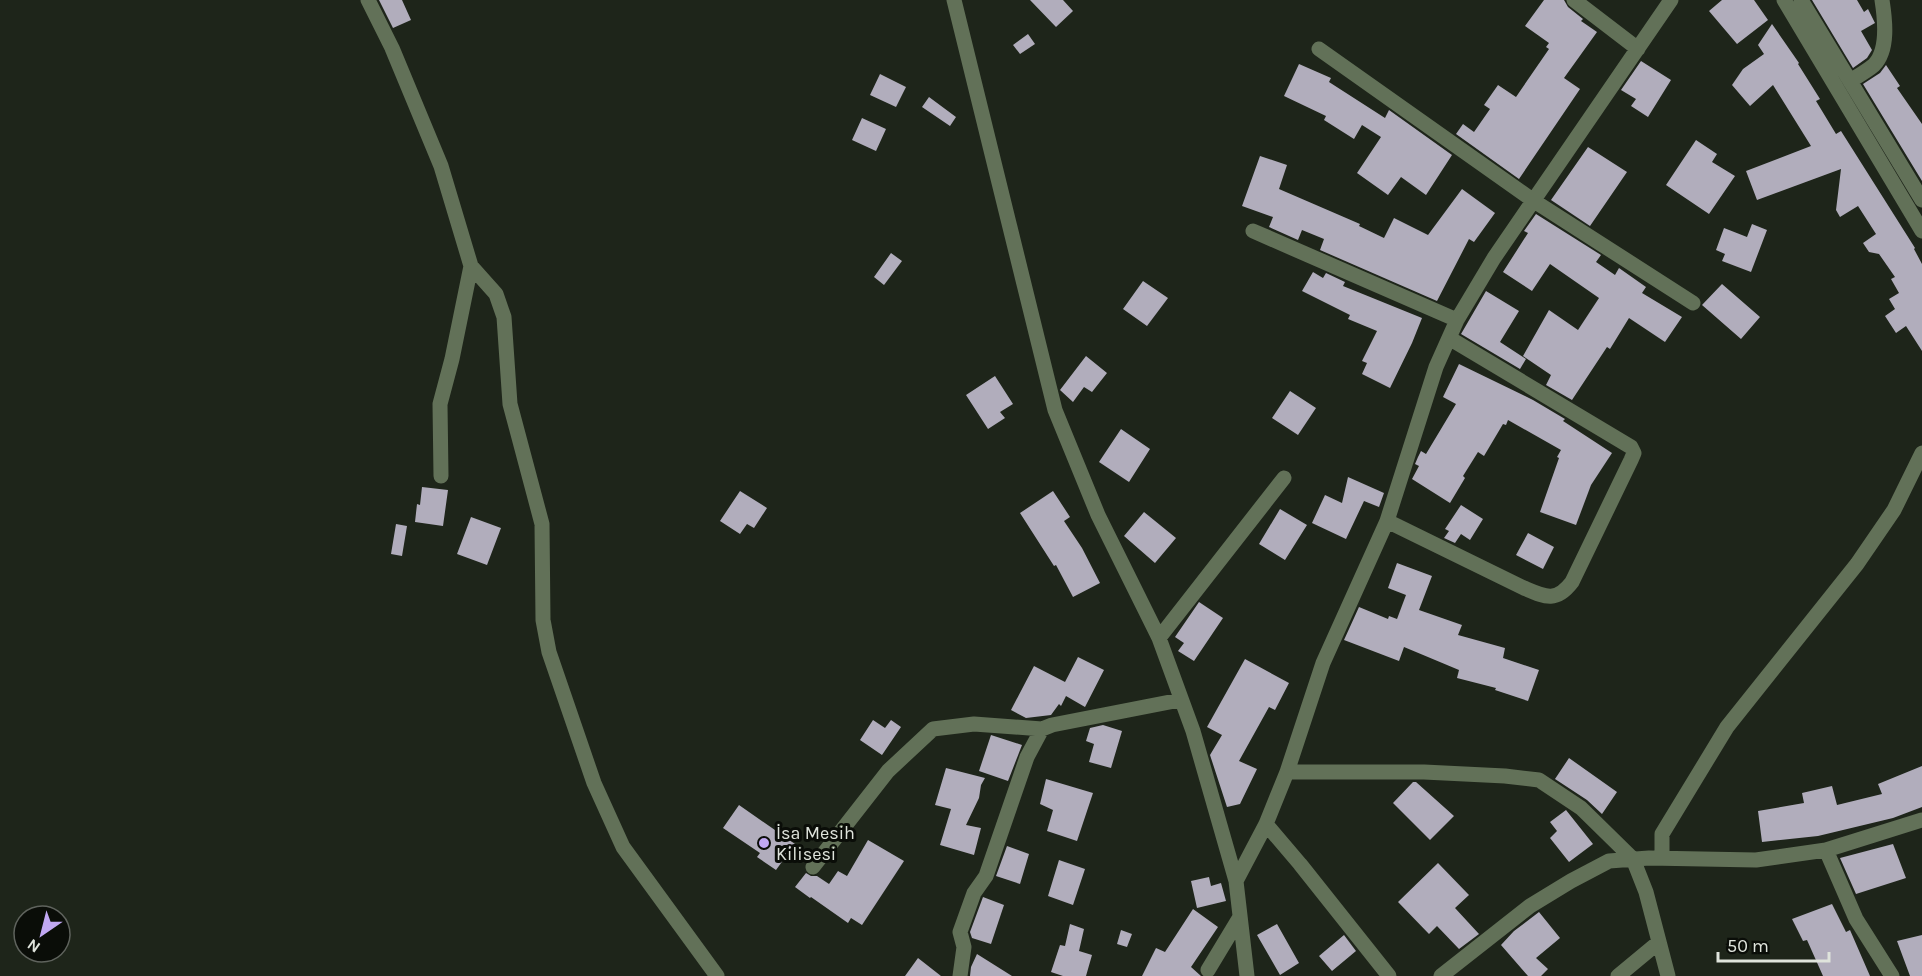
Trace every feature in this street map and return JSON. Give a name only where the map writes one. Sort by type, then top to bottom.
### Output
[{"type":"street","points":[[368,0],[392,48],[441,166],[471,266],[495,294],[504,317],[510,404],[542,524],[543,620],[549,652],[594,783],[623,848],[717,976]]},
{"type":"street","points":[[954,0],[1055,410],[1098,515],[1159,638],[1193,731],[1236,881],[1247,976]]},
{"type":"street","points":[[1574,0],[1638,49]]},
{"type":"street","points":[[1236,881],[1266,824],[1287,772],[1323,663],[1387,521],[1436,367],[1457,320],[1494,258],[1671,0]]},
{"type":"street","points":[[1784,0],[1922,231]]},
{"type":"street","points":[[1801,0],[1922,200]]},
{"type":"street","points":[[1850,81],[1875,64],[1881,55],[1885,16],[1882,0]]},
{"type":"street","points":[[1319,48],[1534,201],[1693,303]]},
{"type":"street","points":[[1253,231],[1457,320]]},
{"type":"street","points":[[441,476],[440,404],[452,359],[471,266]]},
{"type":"street","points":[[1387,521],[1531,591],[1546,597],[1559,595],[1572,582],[1634,453],[1630,447],[1449,338]]},
{"type":"street","points":[[1656,858],[1662,834],[1727,727],[1857,564],[1893,510],[1922,453]]},
{"type":"street","points":[[1159,638],[1284,478]]},
{"type":"street","points":[[813,867],[888,771],[933,729],[975,724],[1042,729],[1052,725],[1180,700]]},
{"type":"street","points":[[960,976],[964,947],[960,932],[974,893],[986,876],[1027,757],[1042,729]]},
{"type":"street","points":[[1287,772],[1424,772],[1539,780],[1581,808],[1633,859],[1646,892],[1668,976]]},
{"type":"street","points":[[1441,976],[1530,906],[1609,861],[1656,858],[1756,860],[1826,850],[1922,820]]},
{"type":"street","points":[[1266,824],[1389,976]]},
{"type":"street","points":[[1826,850],[1856,918],[1892,976]]},
{"type":"street","points":[[1208,970],[1240,917]]},
{"type":"street","points":[[1618,976],[1659,942]]},
{"type":"building","points":[[379,0],[402,0],[411,20],[393,28]]},
{"type":"building","points":[[1030,0],[1063,0],[1073,11],[1056,27]]},
{"type":"building","points":[[1544,0],[1564,0],[1568,7],[1583,19],[1581,21],[1597,32],[1564,78],[1580,89],[1519,179],[1456,134],[1463,124],[1474,132],[1490,109],[1484,105],[1498,85],[1516,97],[1549,49],[1546,47],[1549,43],[1525,26]]},
{"type":"building","points":[[1722,0],[1754,0],[1768,20],[1737,44],[1709,11]]},
{"type":"building","points":[[1812,0],[1857,0],[1864,12],[1868,9],[1875,23],[1861,31],[1872,50],[1867,58],[1853,68]]},
{"type":"building","points":[[1772,24],[1820,99],[1816,101],[1836,134],[1841,131],[1915,248],[1922,264],[1922,351],[1906,326],[1896,333],[1885,316],[1895,309],[1889,299],[1899,293],[1891,279],[1895,277],[1879,254],[1869,252],[1863,243],[1876,234],[1858,206],[1840,217],[1836,210],[1841,169],[1757,200],[1746,171],[1811,146],[1773,85],[1750,106],[1732,85],[1743,69],[1764,54],[1758,45]]},
{"type":"building","points":[[1028,34],[1035,44],[1020,54],[1013,45]]},
{"type":"building","points":[[1641,61],[1671,80],[1648,117],[1631,106],[1636,99],[1621,90]]},
{"type":"building","points":[[1299,64],[1331,78],[1329,82],[1385,118],[1389,110],[1452,155],[1426,195],[1401,177],[1388,195],[1357,173],[1381,137],[1362,125],[1354,139],[1324,120],[1326,116],[1284,96]]},
{"type":"building","points":[[1886,65],[1900,86],[1897,88],[1922,124],[1922,181],[1863,84],[1880,73]]},
{"type":"building","points":[[880,74],[906,87],[896,107],[870,95]]},
{"type":"building","points":[[929,97],[956,117],[950,126],[922,107]]},
{"type":"building","points":[[862,118],[886,129],[876,151],[852,140]]},
{"type":"building","points":[[1696,140],[1717,154],[1712,162],[1735,176],[1709,214],[1666,185]]},
{"type":"building","points":[[1588,147],[1627,172],[1590,226],[1551,200]]},
{"type":"building","points":[[1260,156],[1287,165],[1279,189],[1360,224],[1359,226],[1384,238],[1394,218],[1428,235],[1462,189],[1495,213],[1474,242],[1469,239],[1437,301],[1320,250],[1324,239],[1302,230],[1298,240],[1269,227],[1273,217],[1242,206]]},
{"type":"building","points":[[1536,214],[1601,255],[1596,262],[1615,275],[1619,268],[1646,287],[1642,293],[1682,317],[1665,342],[1629,318],[1610,349],[1607,347],[1572,400],[1546,385],[1551,375],[1523,356],[1549,310],[1578,330],[1599,298],[1550,264],[1532,291],[1503,272],[1528,233],[1524,231]]},
{"type":"building","points":[[1752,224],[1767,230],[1751,272],[1722,261],[1725,254],[1716,250],[1724,228],[1747,237]]},
{"type":"building","points":[[891,253],[902,261],[884,285],[874,277]]},
{"type":"building","points":[[1313,272],[1323,278],[1326,273],[1345,282],[1343,286],[1422,318],[1390,388],[1362,374],[1367,363],[1362,361],[1377,331],[1348,319],[1350,315],[1302,291]]},
{"type":"building","points":[[1143,281],[1168,298],[1147,326],[1123,309]]},
{"type":"building","points":[[1722,284],[1760,317],[1741,339],[1702,305]]},
{"type":"building","points":[[1486,291],[1519,311],[1500,342],[1526,359],[1520,369],[1461,334]]},
{"type":"building","points":[[1086,356],[1107,373],[1092,392],[1084,387],[1073,402],[1060,390]]},
{"type":"building","points":[[1459,364],[1533,400],[1565,419],[1563,421],[1612,453],[1591,485],[1576,525],[1540,512],[1561,450],[1508,420],[1506,425],[1503,424],[1484,456],[1478,452],[1450,503],[1412,479],[1419,466],[1415,464],[1421,451],[1426,454],[1456,404],[1443,397]]},
{"type":"building","points":[[995,376],[1013,404],[1000,412],[1005,418],[988,429],[966,395]]},
{"type":"building","points":[[1290,391],[1316,408],[1298,435],[1272,418]]},
{"type":"building","points":[[1121,429],[1150,449],[1129,482],[1099,462]]},
{"type":"building","points":[[1348,477],[1384,493],[1379,507],[1364,501],[1346,539],[1312,523],[1325,495],[1342,503]]},
{"type":"building","points":[[422,487],[448,490],[443,526],[415,522]]},
{"type":"building","points":[[740,491],[767,508],[754,528],[747,524],[740,534],[720,521]]},
{"type":"building","points":[[1053,491],[1070,517],[1064,521],[1082,548],[1100,583],[1073,597],[1056,565],[1054,566],[1020,513]]},
{"type":"building","points":[[1461,505],[1483,519],[1470,540],[1461,534],[1455,543],[1444,538],[1449,531],[1445,529]]},
{"type":"building","points":[[1280,509],[1307,525],[1285,560],[1259,544]]},
{"type":"building","points":[[1144,512],[1176,538],[1155,563],[1124,536]]},
{"type":"building","points":[[471,517],[501,528],[487,565],[457,554]]},
{"type":"building","points":[[396,524],[407,526],[402,556],[391,554]]},
{"type":"building","points":[[1528,533],[1554,547],[1543,569],[1516,555]]},
{"type":"building","points":[[1397,563],[1432,576],[1419,610],[1462,625],[1458,635],[1505,648],[1503,658],[1539,670],[1528,701],[1495,690],[1496,688],[1457,678],[1459,670],[1404,647],[1399,661],[1344,640],[1359,607],[1388,619],[1389,616],[1397,619],[1406,595],[1388,588]]},
{"type":"building","points":[[1199,602],[1223,618],[1194,661],[1178,651],[1184,643],[1175,637]]},
{"type":"building","points":[[1078,657],[1104,670],[1085,707],[1066,696],[1061,706],[1059,704],[1051,715],[1026,718],[1011,710],[1034,666],[1065,682]]},
{"type":"building","points":[[1245,659],[1289,683],[1275,710],[1269,707],[1239,761],[1257,769],[1240,804],[1227,807],[1210,755],[1222,735],[1207,727]]},
{"type":"building","points":[[873,720],[885,728],[891,720],[901,727],[882,755],[860,740]]},
{"type":"building","points":[[1103,725],[1122,731],[1111,768],[1089,762],[1094,744],[1086,741],[1090,728]]},
{"type":"building","points":[[991,735],[1022,745],[1008,781],[979,771]]},
{"type":"building","points":[[1569,758],[1617,792],[1602,814],[1587,800],[1555,779]]},
{"type":"building","points":[[1922,766],[1922,807],[1893,818],[1818,836],[1762,842],[1758,811],[1804,803],[1802,793],[1832,786],[1837,805],[1882,794],[1878,784]]},
{"type":"building","points":[[946,768],[985,778],[981,785],[979,798],[966,825],[981,828],[974,855],[940,845],[951,809],[935,805]]},
{"type":"building","points":[[1046,779],[1093,793],[1077,841],[1047,831],[1053,810],[1040,804]]},
{"type":"building","points":[[1413,782],[1416,782],[1454,816],[1430,840],[1393,803]]},
{"type":"building","points":[[739,805],[795,844],[776,870],[757,857],[760,853],[723,828]]},
{"type":"building","points":[[1566,810],[1593,844],[1569,862],[1550,838],[1557,831],[1550,822]]},
{"type":"building","points":[[868,840],[904,861],[862,925],[851,918],[848,923],[795,887],[806,873],[817,876],[829,884],[838,871],[847,876]]},
{"type":"building","points":[[1893,844],[1906,878],[1856,894],[1840,858]]},
{"type":"building","points":[[1007,846],[1029,854],[1020,884],[996,876]]},
{"type":"building","points":[[1059,860],[1085,869],[1073,905],[1048,896]]},
{"type":"building","points":[[1438,863],[1469,895],[1455,908],[1479,934],[1459,949],[1437,926],[1429,934],[1398,902]]},
{"type":"building","points":[[1209,877],[1211,886],[1221,883],[1226,901],[1197,908],[1191,881]]},
{"type":"building","points":[[983,897],[1004,905],[991,944],[972,938],[970,932]]},
{"type":"building","points":[[1832,904],[1846,932],[1850,930],[1870,976],[1823,976],[1807,940],[1803,941],[1792,919]]},
{"type":"building","points":[[1193,909],[1218,927],[1191,967],[1201,976],[1142,976],[1156,948],[1165,952]]},
{"type":"building","points":[[1539,912],[1560,938],[1536,958],[1548,969],[1541,976],[1528,976],[1501,945],[1514,931]]},
{"type":"building","points":[[1070,924],[1084,929],[1079,951],[1092,955],[1086,976],[1063,976],[1051,972],[1060,945],[1065,946]]},
{"type":"building","points":[[1277,924],[1299,963],[1280,975],[1257,935]]},
{"type":"building","points":[[1121,930],[1132,934],[1127,947],[1117,944]]},
{"type":"building","points":[[1344,935],[1356,951],[1332,971],[1319,956]]},
{"type":"building","points":[[1922,935],[1922,976],[1910,976],[1897,941]]},
{"type":"building","points":[[977,954],[1012,976],[970,976]]},
{"type":"building","points":[[918,958],[941,976],[905,976]]},
{"type":"place","name":"İsa Mesih Kilisesi","points":[[764,843]]}]
